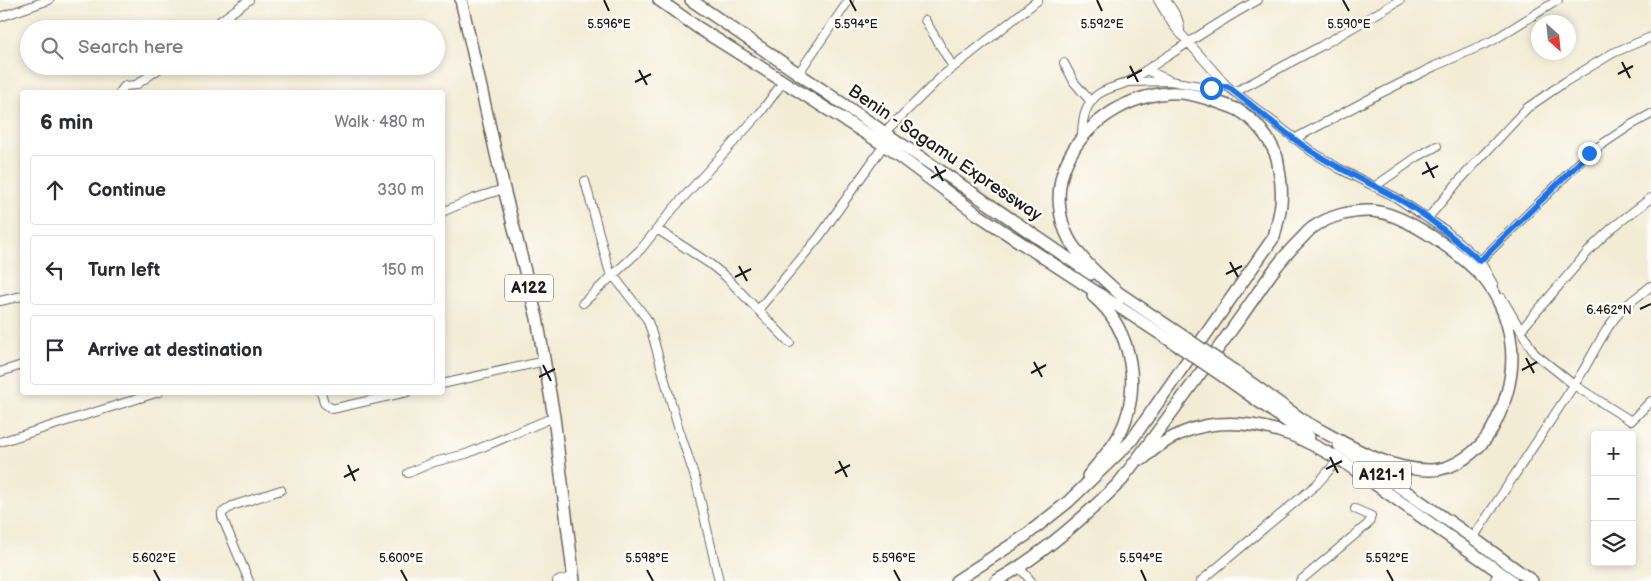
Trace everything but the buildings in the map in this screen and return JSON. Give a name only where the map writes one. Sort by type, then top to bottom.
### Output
[{"type":"highway","name":"A122","points":[[461,0],[504,189],[537,318],[554,417],[573,579]]},
{"type":"highway","points":[[659,0],[697,27],[783,82],[884,139],[955,199],[1052,264],[1177,339],[1230,374]]},
{"type":"highway","name":"Benin - Sagamu Expressway","points":[[691,0],[798,74],[884,139],[1123,297],[1177,339]]},
{"type":"highway","points":[[956,581],[1024,536],[1068,502],[1131,441],[1274,237],[1282,201],[1282,187],[1277,156],[1259,127],[1238,110],[1194,95],[1169,92],[1149,96],[1130,102],[1111,112],[1082,138],[1067,160],[1058,196],[1060,211],[1069,238],[1082,258],[1123,297]]},
{"type":"highway","points":[[1118,484],[1174,412],[1286,254],[1312,228],[1339,215],[1372,211],[1389,214],[1416,227],[1459,255],[1495,294],[1510,334],[1512,355],[1507,398],[1492,428],[1480,446],[1467,457],[1443,469],[1431,470],[1388,464],[1305,422]]},
{"type":"highway","points":[[1052,264],[1100,302],[1116,324],[1124,339],[1129,355],[1131,381],[1131,398],[1128,413],[1118,437],[1068,502]]},
{"type":"highway","name":"A121-1","points":[[1230,374],[1305,422],[1532,581]]},
{"type":"highway","name":"A121-1","points":[[1230,374],[1339,459],[1496,576],[1512,581]]},
{"type":"highway","points":[[996,581],[1019,567],[1086,516],[1146,457],[1168,439],[1208,424],[1236,423],[1255,425],[1292,435],[1339,459]]},
{"type":"street","points":[[0,17],[49,0]]},
{"type":"street","points":[[221,20],[249,0]]},
{"type":"street","points":[[798,74],[849,0]]},
{"type":"street","points":[[1158,0],[1187,42],[1227,86],[1294,139],[1340,169],[1396,197],[1428,218],[1445,230],[1480,261],[1534,353],[1574,385],[1632,421],[1651,401]]},
{"type":"street","points":[[1166,0],[1178,19],[1180,32]]},
{"type":"street","points":[[1082,138],[1082,122],[1091,102],[1104,90],[1128,82],[1224,18],[1258,0]]},
{"type":"street","points":[[1235,92],[1321,46],[1400,0]]},
{"type":"street","points":[[1294,139],[1372,97],[1492,41],[1558,0]]},
{"type":"street","points":[[758,310],[819,237],[884,139],[920,97],[953,67],[1035,1]]},
{"type":"street","points":[[926,20],[953,67]]},
{"type":"street","points":[[1428,218],[1458,182],[1527,108],[1565,82],[1613,54],[1651,37]]},
{"type":"street","points":[[1064,63],[1074,82],[1091,102]]},
{"type":"street","points":[[1146,70],[1170,81]]},
{"type":"street","points":[[122,90],[125,86],[136,85],[151,75]]},
{"type":"street","points":[[1128,82],[1170,81],[1211,88],[1227,86]]},
{"type":"street","points":[[584,303],[641,249],[673,209],[755,119],[783,82]]},
{"type":"street","points":[[1480,261],[1589,153],[1630,124],[1651,114]]},
{"type":"street","points":[[1374,187],[1437,146]]},
{"type":"street","points":[[585,181],[609,270],[647,319],[651,330],[676,420],[696,481],[720,581]]},
{"type":"street","points":[[445,211],[475,198],[504,189]]},
{"type":"street","points":[[1521,330],[1594,246],[1612,228],[1651,198]]},
{"type":"street","points":[[657,229],[725,276],[790,343]]},
{"type":"street","points":[[1473,538],[1588,365],[1608,328],[1624,308],[1651,286]]},
{"type":"street","points":[[0,301],[20,296]]},
{"type":"street","points":[[445,383],[545,361]]},
{"type":"street","points":[[0,372],[20,366]]},
{"type":"street","points":[[0,442],[149,395]]},
{"type":"street","points":[[322,395],[324,403],[332,409],[394,395]]},
{"type":"street","points":[[408,473],[434,462],[466,454],[554,417]]},
{"type":"street","points":[[1201,581],[1316,484],[1339,459]]},
{"type":"street","points":[[249,581],[222,513],[232,506],[282,490]]},
{"type":"street","points":[[1300,581],[1369,524],[1371,516],[1355,508]]},
{"type":"street","points":[[1019,567],[1031,581]]},
{"type":"street","points":[[557,581],[573,579]]},
{"type":"route","points":[[1211,88],[1227,86],[1310,151],[1340,169],[1396,197],[1445,230],[1480,261],[1589,153]]}]
